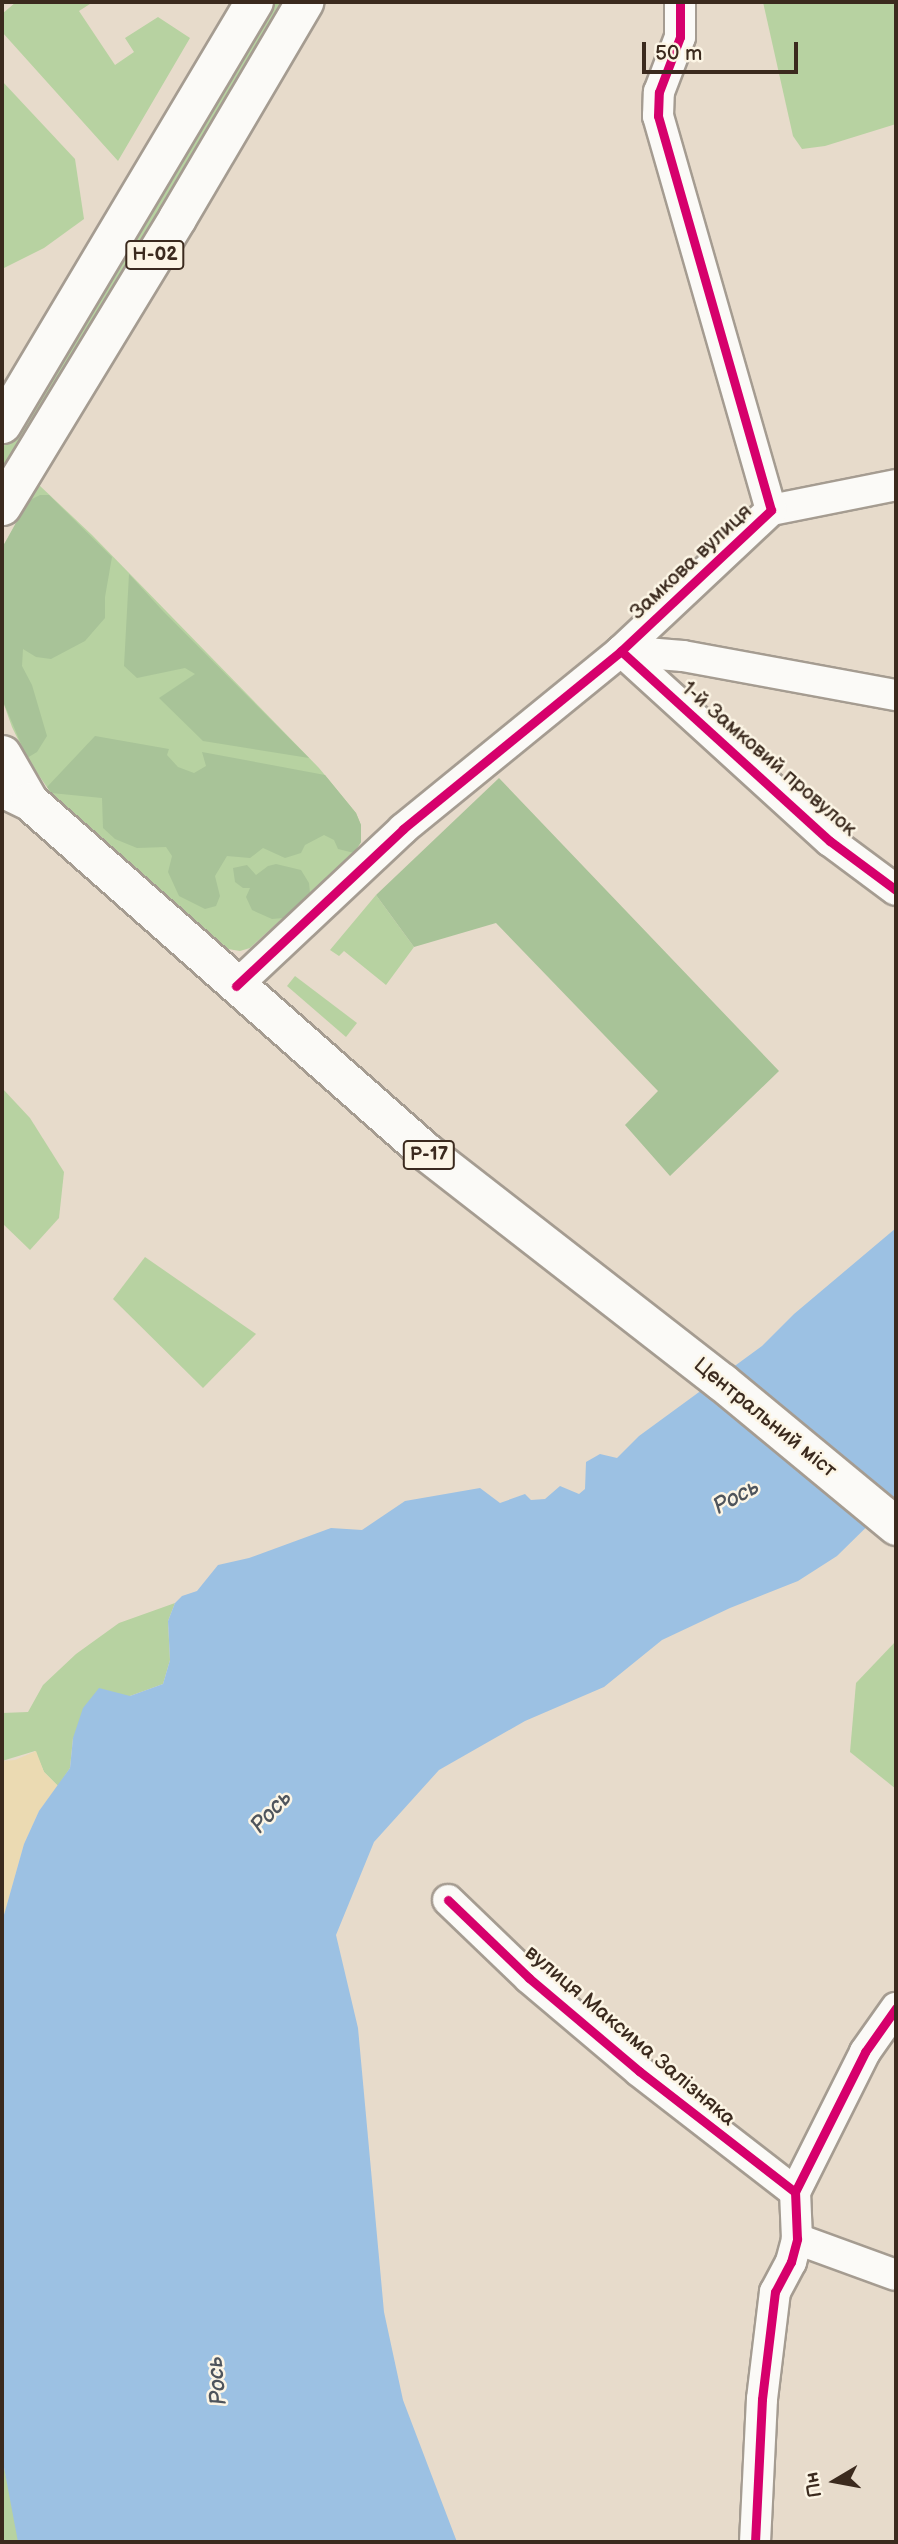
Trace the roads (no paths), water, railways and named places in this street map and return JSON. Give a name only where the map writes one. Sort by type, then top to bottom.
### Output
[{"type":"main road","name":"Н-02","points":[[2,424],[254,2]]},
{"type":"main road","name":"Н-02","points":[[2,506],[304,2]]},
{"type":"main road","name":"Р-17","points":[[2,754],[15,795],[236,986]]},
{"type":"main road","name":"Центральний міст","points":[[236,986],[425,1151],[722,1382],[896,1526]]},
{"type":"street","name":"Замкова вулиця","points":[[680,2],[680,37],[659,92],[658,116],[771,510]]},
{"type":"street","name":"Замкова вулиця","points":[[236,986],[403,829],[621,651],[771,510],[896,485]]},
{"type":"street","points":[[621,651],[683,656],[896,695]]},
{"type":"street","name":"1-й Замковий провулок","points":[[621,651],[830,841],[896,890]]},
{"type":"street","name":"вулиця Максима Залізняка","points":[[448,1900],[529,1978],[639,2071],[796,2192]]},
{"type":"street","points":[[755,2542],[762,2399],[775,2292],[791,2262],[797,2239],[796,2192],[865,2052],[896,2008]]},
{"type":"street","points":[[797,2239],[896,2275]]},
{"type":"water","name":"Рось","points":[[896,1228],[896,1498],[837,1556],[798,1581],[730,1608],[662,1640],[604,1687],[525,1721],[439,1770],[374,1842],[336,1935],[358,2028],[384,2312],[403,2400],[457,2542],[18,2542],[2,2457],[2,1922],[24,1844],[39,1811],[70,1768],[73,1738],[83,1708],[99,1688],[130,1696],[163,1684],[170,1660],[168,1621],[175,1603],[182,1596],[197,1591],[218,1565],[249,1558],[331,1528],[362,1530],[405,1501],[480,1488],[500,1503],[525,1494],[531,1500],[545,1499],[560,1486],[579,1494],[585,1489],[586,1462],[600,1454],[617,1458],[639,1436],[762,1346],[794,1314]]}]
